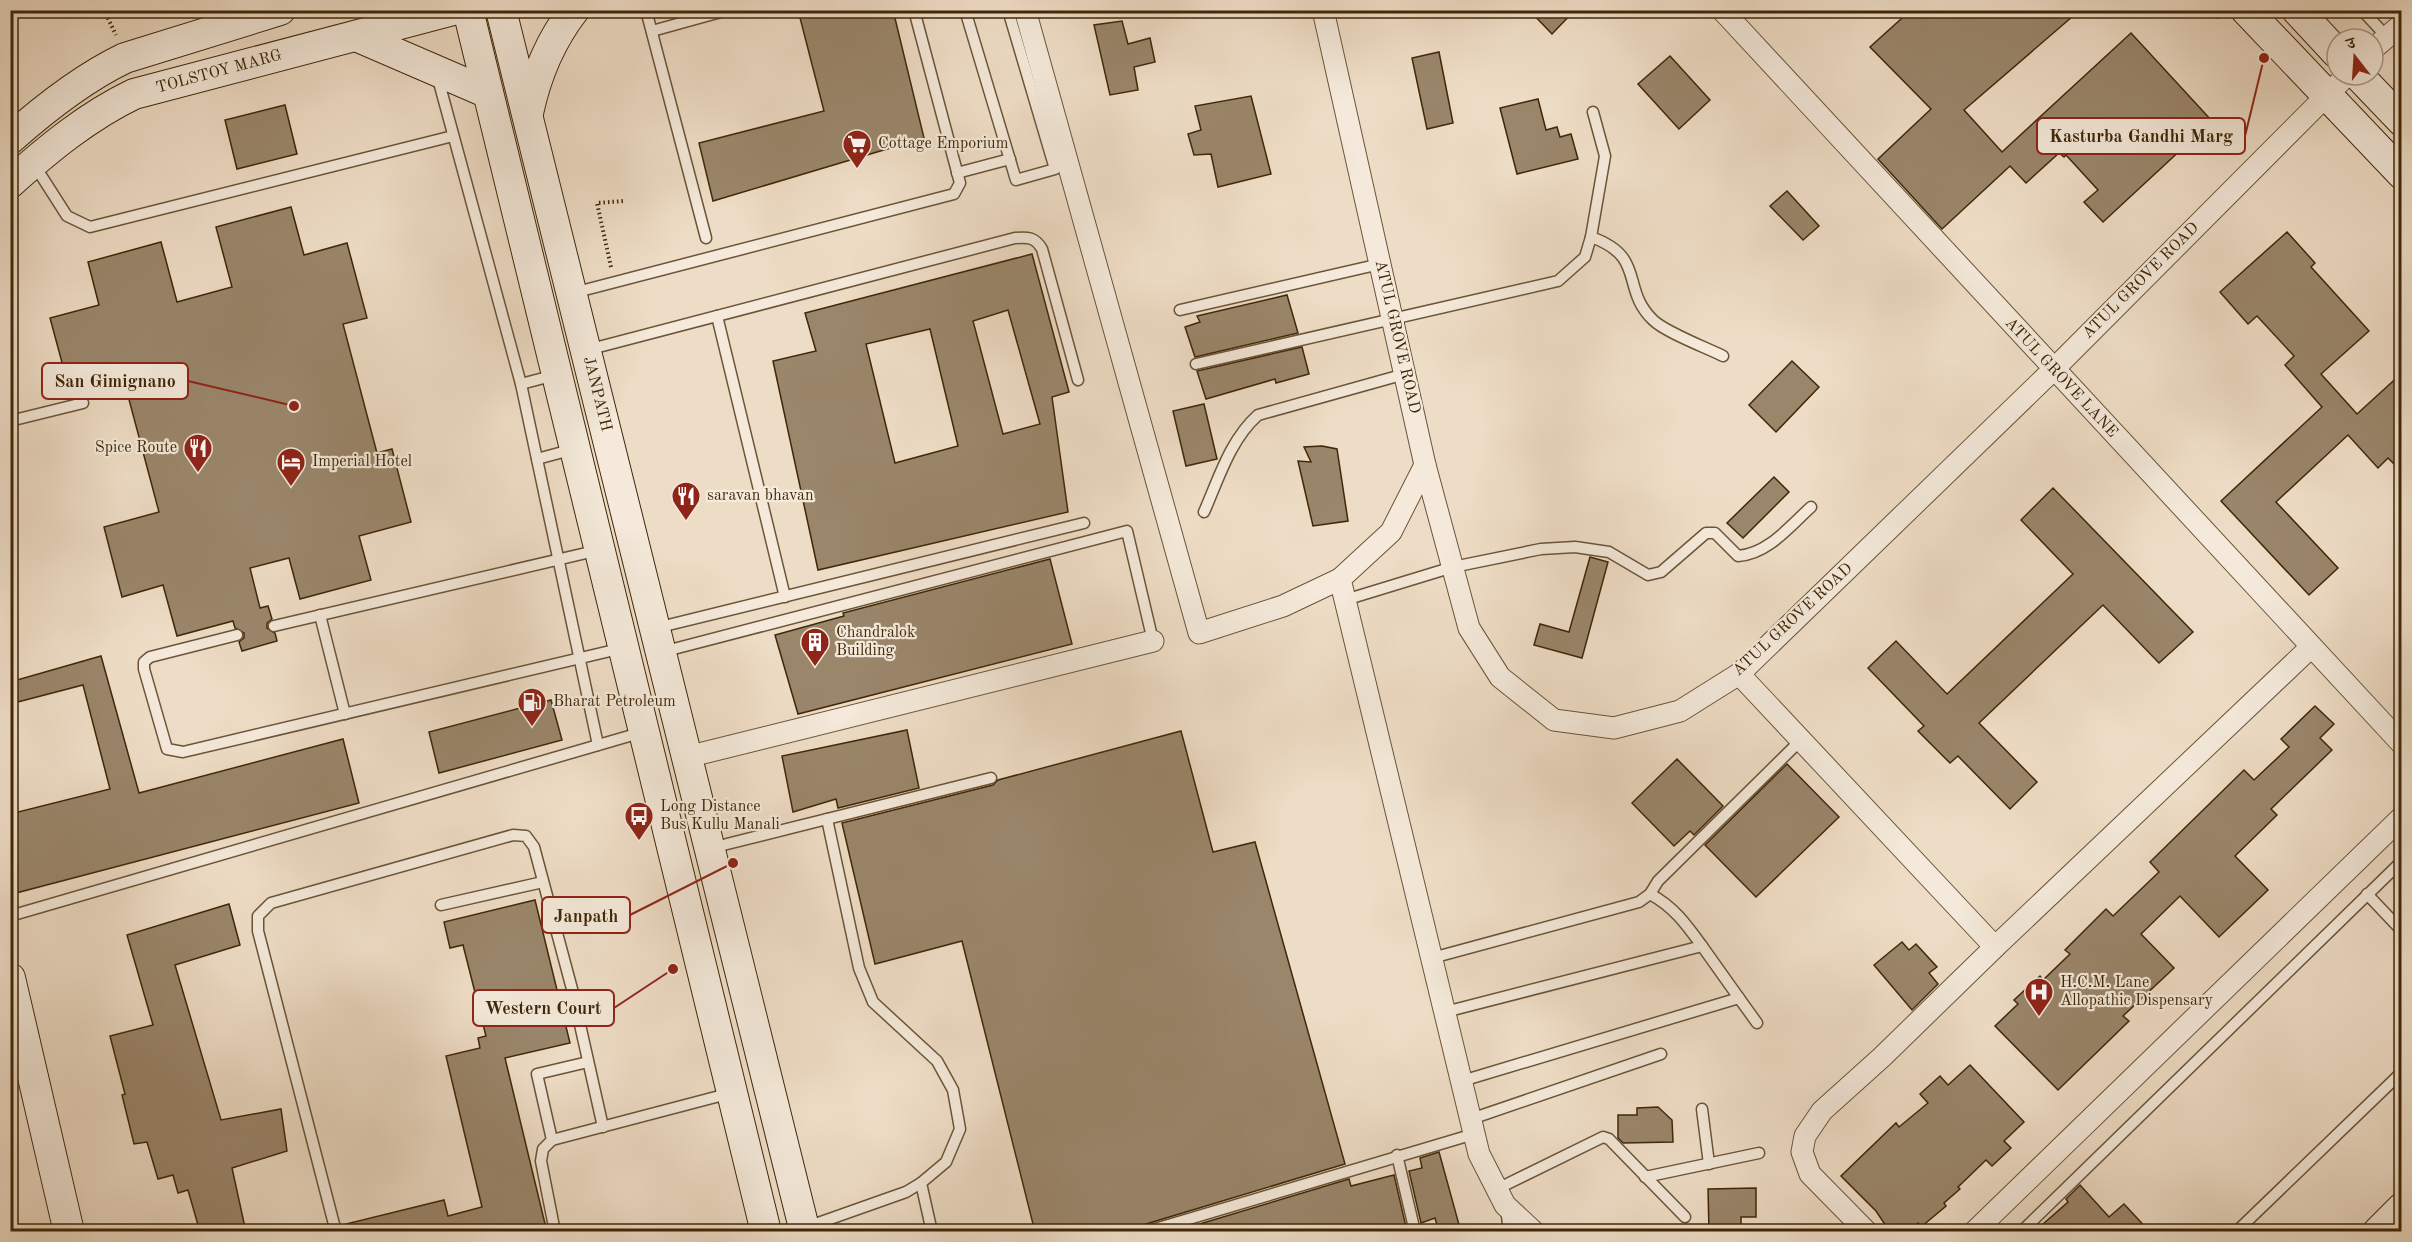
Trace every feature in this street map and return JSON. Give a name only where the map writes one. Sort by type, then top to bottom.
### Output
[{"type":"main road","points":[[10,139],[38,115],[105,67],[125,58],[280,10]]},
{"type":"main road","name":"TOLSTOY MARG","points":[[10,183],[89,120],[134,94],[453,10]]},
{"type":"main road","points":[[468,10],[766,1232]]},
{"type":"main road","name":"JANPATH","points":[[501,10],[805,1230]]},
{"type":"main road","points":[[528,114],[541,66],[552,43],[574,10]]},
{"type":"main road","points":[[2246,10],[2402,174]]},
{"type":"main road","points":[[2297,10],[2325,39]]},
{"type":"main road","points":[[356,36],[488,93]]},
{"type":"main road","points":[[2369,87],[2402,122]]},
{"type":"main road","points":[[10,978],[69,1232]]},
{"type":"main road","points":[[2378,1232],[2402,1208]]},
{"type":"street","points":[[1025,10],[1199,633],[1282,606],[1340,579],[1391,532],[1425,465]]},
{"type":"street","name":"ATUL GROVE ROAD","points":[[1323,10],[1390,317],[1425,465],[1469,628],[1500,677],[1554,720],[1614,728],[1680,711],[1739,674],[2053,370],[2334,87]]},
{"type":"street","name":"ATUL GROVE LANE","points":[[1722,10],[2310,648],[2402,744]]},
{"type":"street","points":[[1340,579],[1479,1154],[1501,1197],[1534,1232]]},
{"type":"street","points":[[687,758],[1152,640]]},
{"type":"street","points":[[1867,1232],[1810,1174],[1802,1152],[1805,1136],[1822,1111],[1882,1057],[2310,648]]},
{"type":"street","points":[[1739,674],[1995,947]]},
{"type":"street","points":[[1974,1232],[2402,817]]},
{"type":"lane","points":[[646,10],[706,238]]},
{"type":"lane","points":[[652,31],[728,10]]},
{"type":"lane","points":[[573,293],[944,198],[959,189],[957,173],[914,10]]},
{"type":"lane","points":[[965,10],[1016,180],[1055,169],[1008,10]]},
{"type":"lane","points":[[2362,10],[2387,37]]},
{"type":"lane","points":[[436,72],[521,384],[598,745]]},
{"type":"lane","points":[[1196,364],[1390,317],[1558,281],[1585,257],[1591,237],[1605,156],[1593,112]]},
{"type":"lane","points":[[33,163],[67,216],[90,227],[453,136]]},
{"type":"lane","points":[[957,173],[1010,159]]},
{"type":"lane","points":[[587,350],[1015,238],[1029,237],[1037,241],[1042,249],[1078,380]]},
{"type":"lane","points":[[1591,237],[1616,250],[1628,262],[1637,297],[1654,322],[1723,356]]},
{"type":"lane","points":[[1180,310],[1380,264]]},
{"type":"lane","points":[[717,316],[785,597]]},
{"type":"lane","points":[[2402,337],[2402,347]]},
{"type":"lane","points":[[521,384],[556,374]]},
{"type":"lane","points":[[1204,512],[1229,454],[1245,427],[1258,415],[1405,374]]},
{"type":"lane","points":[[10,421],[83,403]]},
{"type":"lane","points":[[537,459],[575,449]]},
{"type":"lane","points":[[1346,600],[1453,567],[1541,549],[1575,547],[1609,552],[1648,574],[1661,572],[1706,533],[1715,533],[1738,556],[1764,549],[1811,507]]},
{"type":"lane","points":[[658,640],[785,597],[1084,523]]},
{"type":"lane","points":[[658,640],[1127,531],[1152,640]]},
{"type":"lane","points":[[274,626],[599,550]]},
{"type":"lane","points":[[320,615],[345,714]]},
{"type":"lane","points":[[237,635],[150,657],[144,662],[167,749],[183,752],[623,648]]},
{"type":"lane","points":[[10,916],[644,732]]},
{"type":"lane","points":[[1432,958],[1639,902],[1650,894],[1658,881],[1801,740]]},
{"type":"lane","points":[[710,848],[992,778]]},
{"type":"lane","points":[[805,1230],[906,1192],[921,1183],[946,1162],[960,1129],[953,1090],[937,1061],[873,1002],[859,968],[827,819]]},
{"type":"lane","points":[[336,1232],[258,931],[258,916],[271,903],[513,835],[526,836],[534,847],[603,1127]]},
{"type":"lane","points":[[2021,1232],[2402,861]]},
{"type":"lane","points":[[441,904],[543,882]]},
{"type":"lane","points":[[1650,894],[1668,903],[1680,914],[1757,1023]]},
{"type":"lane","points":[[2367,894],[2402,931]]},
{"type":"lane","points":[[1445,1012],[1702,946]]},
{"type":"lane","points":[[1462,1081],[1739,998]]},
{"type":"lane","points":[[1145,1232],[1397,1155],[1660,1054]]},
{"type":"lane","points":[[552,1140],[537,1074],[588,1062]]},
{"type":"lane","points":[[2242,1230],[2402,1072]]},
{"type":"lane","points":[[555,1232],[541,1161],[543,1149],[552,1140],[731,1093]]},
{"type":"lane","points":[[1702,1109],[1708,1164]]},
{"type":"lane","points":[[1509,1232],[1501,1197],[1603,1137],[1609,1139],[1685,1217]]},
{"type":"lane","points":[[1645,1177],[1759,1153]]},
{"type":"lane","points":[[1397,1155],[1415,1232]]},
{"type":"lane","points":[[921,1183],[932,1232]]},
{"type":"path","points":[[104,10],[118,39]]},
{"type":"path","points":[[615,282],[597,203],[624,201]]},
{"type":"building","points":[[798,10],[893,10],[924,138],[713,201],[699,143],[824,111]]},
{"type":"building","points":[[1529,10],[1575,10],[1552,34]]},
{"type":"building","points":[[1911,10],[2080,10],[1964,110],[2002,152],[2131,33],[2212,121],[2103,222],[2084,202],[2098,190],[2066,155],[2064,157],[2059,153],[2026,183],[2010,166],[1942,229],[1878,159],[1931,109],[1870,47]]},
{"type":"building","points":[[1122,21],[1128,44],[1150,38],[1155,62],[1134,67],[1138,90],[1110,95],[1094,25]]},
{"type":"building","points":[[1439,52],[1453,123],[1427,129],[1412,58]]},
{"type":"building","points":[[1670,56],[1710,100],[1679,129],[1638,84]]},
{"type":"building","points":[[1251,96],[1271,174],[1218,187],[1211,154],[1194,155],[1188,134],[1201,130],[1195,106]]},
{"type":"building","points":[[1538,99],[1546,130],[1557,127],[1560,137],[1571,134],[1578,159],[1517,174],[1500,108]]},
{"type":"building","points":[[285,105],[297,154],[237,169],[225,120]]},
{"type":"building","points":[[1787,191],[1819,226],[1803,240],[1770,206]]},
{"type":"building","points":[[291,207],[304,255],[347,243],[367,318],[343,324],[377,453],[392,449],[411,522],[359,536],[371,580],[300,599],[289,558],[250,568],[260,608],[268,606],[272,619],[267,623],[267,628],[275,633],[277,641],[242,651],[239,642],[244,638],[244,633],[235,628],[233,621],[177,636],[163,585],[122,597],[104,527],[159,512],[123,377],[70,392],[50,318],[99,305],[88,262],[161,242],[177,302],[232,287],[216,227]]},
{"type":"building","points":[[2287,232],[2315,263],[2311,267],[2369,331],[2321,374],[2357,414],[2402,373],[2402,472],[2388,458],[2378,468],[2348,435],[2276,502],[2338,568],[2309,595],[2221,501],[2322,407],[2285,365],[2294,356],[2257,316],[2248,324],[2220,292]]},
{"type":"building","points":[[1032,254],[1069,392],[1052,397],[1068,512],[818,570],[773,361],[816,351],[805,313]],"holes":[[[1008,310],[1040,424],[1003,434],[973,321]],[[930,329],[958,446],[895,463],[866,344]]]},
{"type":"building","points":[[1287,295],[1298,333],[1195,357],[1185,327],[1200,322],[1197,316]]},
{"type":"building","points":[[1302,347],[1309,374],[1276,383],[1275,379],[1206,399],[1197,371]]},
{"type":"building","points":[[1792,361],[1819,387],[1776,432],[1749,405]]},
{"type":"building","points":[[1204,404],[1217,459],[1186,466],[1173,411]]},
{"type":"building","points":[[1322,446],[1337,449],[1348,521],[1313,526],[1298,461],[1311,462],[1304,447]]},
{"type":"building","points":[[1774,477],[1789,492],[1743,538],[1727,523]]},
{"type":"building","points":[[2053,488],[2193,632],[2159,663],[2103,605],[1979,723],[2037,782],[2010,809],[1958,756],[1950,763],[1918,731],[1924,726],[1868,668],[1896,641],[1947,694],[2073,574],[2021,520]]},
{"type":"building","points":[[1590,557],[1608,562],[1582,658],[1534,645],[1540,624],[1569,632]]},
{"type":"building","points":[[1050,559],[1072,644],[798,714],[775,635],[844,616],[843,613]]},
{"type":"building","points":[[101,656],[139,793],[343,739],[359,803],[16,893],[10,871],[10,814],[110,789],[83,685],[10,704],[10,682]]},
{"type":"building","points":[[551,700],[562,740],[439,773],[429,732]]},
{"type":"building","points":[[2315,706],[2334,724],[2320,738],[2332,750],[2271,809],[2277,815],[2235,856],[2268,890],[2219,937],[2180,896],[2141,934],[2174,968],[2123,1016],[2129,1021],[2058,1090],[1995,1026],[2018,1004],[2014,1000],[2040,976],[2043,980],[2070,954],[2065,950],[2106,909],[2113,916],[2159,872],[2150,862],[2244,770],[2254,780],[2289,747],[2281,739]]},
{"type":"building","points":[[907,730],[919,788],[838,808],[836,799],[793,812],[782,756]]},
{"type":"building","points":[[1181,731],[1213,852],[1255,842],[1345,1164],[1143,1225],[1138,1232],[1035,1232],[962,941],[875,964],[842,823],[993,785],[998,780]]},
{"type":"building","points":[[1677,759],[1723,806],[1694,835],[1690,831],[1674,846],[1632,803]]},
{"type":"building","points":[[1787,764],[1839,817],[1756,897],[1705,845]]},
{"type":"building","points":[[535,900],[570,1043],[505,1058],[547,1232],[347,1232],[346,1224],[444,1200],[448,1216],[482,1207],[446,1056],[480,1048],[478,1038],[486,1036],[463,945],[450,948],[444,922]]},
{"type":"building","points":[[229,904],[240,945],[175,965],[221,1120],[281,1109],[287,1151],[232,1168],[246,1232],[200,1232],[188,1190],[178,1193],[173,1175],[158,1179],[147,1142],[134,1144],[122,1095],[125,1094],[110,1036],[153,1025],[127,935]]},
{"type":"building","points":[[1902,942],[1909,950],[1916,944],[1937,967],[1929,973],[1938,984],[1912,1010],[1874,965]]},
{"type":"building","points":[[1970,1065],[2024,1122],[2004,1141],[2011,1148],[1992,1166],[1986,1160],[1944,1203],[1946,1206],[1921,1227],[1918,1223],[1907,1232],[1890,1232],[1876,1211],[1841,1176],[1896,1123],[1899,1127],[1928,1103],[1920,1094],[1940,1076],[1948,1085]]},
{"type":"building","points":[[1658,1107],[1672,1120],[1673,1142],[1623,1143],[1618,1138],[1618,1115],[1637,1115],[1637,1108]]},
{"type":"building","points":[[1439,1152],[1461,1232],[1439,1232],[1435,1218],[1421,1223],[1409,1171],[1422,1168],[1420,1158]]},
{"type":"building","points":[[1394,1175],[1406,1227],[1394,1232],[1173,1232],[1349,1179],[1351,1186]]},
{"type":"building","points":[[2080,1185],[2109,1217],[2124,1204],[2150,1232],[2034,1232],[2068,1202],[2066,1199]]},
{"type":"building","points":[[1756,1188],[1756,1217],[1741,1217],[1741,1232],[1709,1232],[1708,1189]]},
{"type":"place","name":"Kasturba Gandhi Marg","points":[[2264,58]]},
{"type":"place","name":"Cottage Emporium","points":[[857,170]]},
{"type":"place","name":"San Gimignano","points":[[294,406]]},
{"type":"place","name":"Spice Route","points":[[198,474]]},
{"type":"place","name":"Imperial Hotel","points":[[291,488]]},
{"type":"place","name":"saravan bhavan","points":[[686,522]]},
{"type":"place","name":"Chandralok Building","points":[[815,668]]},
{"type":"place","name":"Bharat Petroleum","points":[[532,728]]},
{"type":"place","name":"Long Distance Bus Kullu Manali","points":[[639,842]]},
{"type":"place","name":"Janpath","points":[[733,863]]},
{"type":"place","name":"Western Court","points":[[673,969]]},
{"type":"place","name":"H.C.M. Lane Allopathic Dispensary","points":[[2039,1018]]}]
